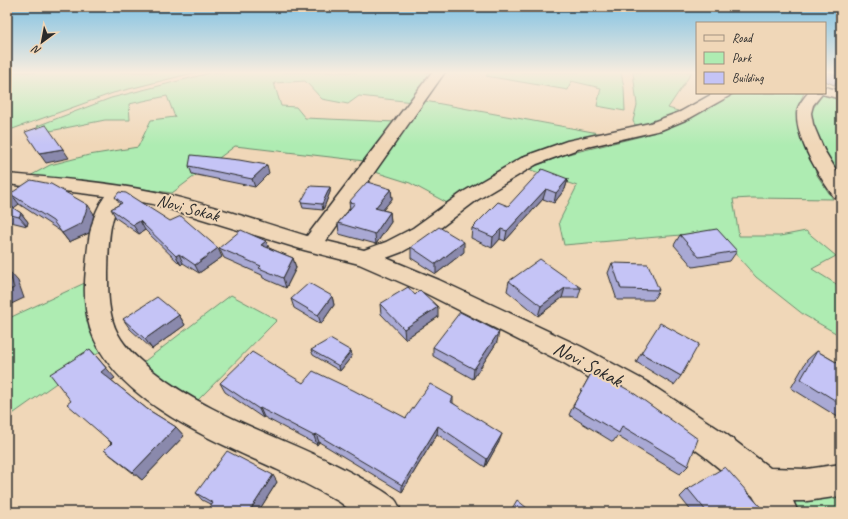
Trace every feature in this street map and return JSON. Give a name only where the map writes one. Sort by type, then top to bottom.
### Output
[{"type":"street","points":[[312,245],[421,96]]},
{"type":"street","points":[[365,258],[394,247],[420,233],[470,196],[531,160],[573,145],[655,127],[684,115],[718,96]]},
{"type":"street","points":[[813,96],[805,105],[805,124],[820,160],[841,193]]},
{"type":"street","name":"Novi Sokak","points":[[7,179],[118,192],[155,198],[179,204],[312,245],[365,258],[431,286],[573,355],[637,391],[715,445],[765,484],[781,512]]},
{"type":"street","points":[[118,192],[109,204],[103,219],[97,281],[99,315],[103,330],[119,357],[146,383],[194,416],[326,477],[352,491],[384,512]]},
{"type":"street","points":[[765,484],[807,485],[841,480]]},
{"type":"green space","points":[[7,96],[104,96],[7,131]]},
{"type":"green space","points":[[118,96],[166,96],[129,104],[130,120],[105,120],[45,132],[37,126]]},
{"type":"green space","points":[[167,96],[278,96],[281,106],[296,107],[305,118],[396,122],[365,161],[235,146],[172,193],[79,180],[28,177],[50,165],[89,155],[138,147],[151,120],[175,117]]},
{"type":"green space","points":[[319,96],[359,96],[348,104],[322,99]]},
{"type":"green space","points":[[361,96],[417,96],[413,102]]},
{"type":"green space","points":[[599,96],[624,96],[625,111],[597,106]]},
{"type":"green space","points":[[636,96],[676,96],[668,108],[678,111],[652,123],[635,125],[633,121],[637,105]]},
{"type":"green space","points":[[730,96],[802,96],[797,108],[799,123],[817,175],[833,199],[733,199],[739,236],[780,236],[806,231],[836,256],[812,269],[841,287],[841,336],[804,315],[756,277],[716,232],[564,245],[559,222],[577,186],[528,169],[564,155],[642,136],[688,119]]},
{"type":"green space","points":[[821,96],[841,98],[841,182],[817,135],[812,110]]},
{"type":"green space","points":[[425,101],[609,135],[560,143],[528,155],[451,205],[410,183],[372,171]]},
{"type":"green space","points":[[89,281],[89,330],[100,352],[7,418],[7,319]]},
{"type":"green space","points":[[231,295],[277,320],[196,402],[141,364]]},
{"type":"green space","points":[[841,496],[841,512],[797,512],[792,502]]},
{"type":"building","points":[[46,125],[63,149],[39,153],[25,132]]},
{"type":"building","points":[[191,155],[239,160],[267,165],[252,179],[189,166]]},
{"type":"building","points":[[542,169],[568,179],[556,193],[546,189],[507,231],[501,229],[493,237],[472,228],[498,202],[508,206]]},
{"type":"building","points":[[31,180],[51,184],[88,205],[82,223],[62,233],[53,221],[12,195],[7,198],[7,191],[13,192]]},
{"type":"building","points":[[367,182],[391,189],[375,208],[390,212],[375,234],[338,223],[355,203],[349,202]]},
{"type":"building","points":[[310,186],[330,187],[322,204],[301,202]]},
{"type":"building","points":[[119,192],[126,193],[170,221],[181,216],[218,248],[195,265],[179,254],[176,256],[140,221],[133,225],[111,209],[122,203],[115,197]]},
{"type":"building","points":[[7,204],[21,213],[19,217],[7,214]]},
{"type":"building","points":[[439,227],[464,242],[436,264],[411,247]]},
{"type":"building","points":[[717,229],[737,251],[699,257],[680,235]]},
{"type":"building","points":[[241,230],[266,241],[261,245],[293,258],[283,278],[259,268],[261,266],[219,248]]},
{"type":"building","points":[[540,259],[581,288],[565,288],[541,306],[509,281]]},
{"type":"building","points":[[612,263],[648,264],[659,290],[621,289]]},
{"type":"building","points":[[9,271],[14,288],[7,291],[7,272]]},
{"type":"building","points":[[309,283],[332,296],[318,315],[291,299]]},
{"type":"building","points":[[408,287],[415,295],[420,290],[438,307],[404,329],[380,304]]},
{"type":"building","points":[[157,297],[179,315],[145,339],[123,319]]},
{"type":"building","points":[[460,312],[499,332],[474,369],[433,347]]},
{"type":"building","points":[[660,323],[699,344],[681,376],[641,353]]},
{"type":"building","points":[[330,339],[351,351],[339,366],[311,350]]},
{"type":"building","points":[[90,349],[106,368],[101,372],[147,409],[176,427],[133,472],[104,450],[112,443],[67,404],[71,401],[50,374]]},
{"type":"building","points":[[817,351],[841,365],[841,404],[801,379]]},
{"type":"building","points":[[252,352],[303,383],[313,371],[406,418],[430,384],[453,397],[451,402],[502,434],[487,459],[438,426],[402,485],[316,434],[314,436],[260,408],[259,409],[220,383]]},
{"type":"building","points":[[593,370],[632,392],[698,439],[688,466],[622,426],[619,433],[573,406]]},
{"type":"building","points":[[227,451],[273,475],[249,512],[207,512],[213,503],[196,493]]},
{"type":"building","points":[[725,467],[765,512],[707,512],[688,489]]},
{"type":"building","points":[[517,500],[532,512],[510,512]]}]
